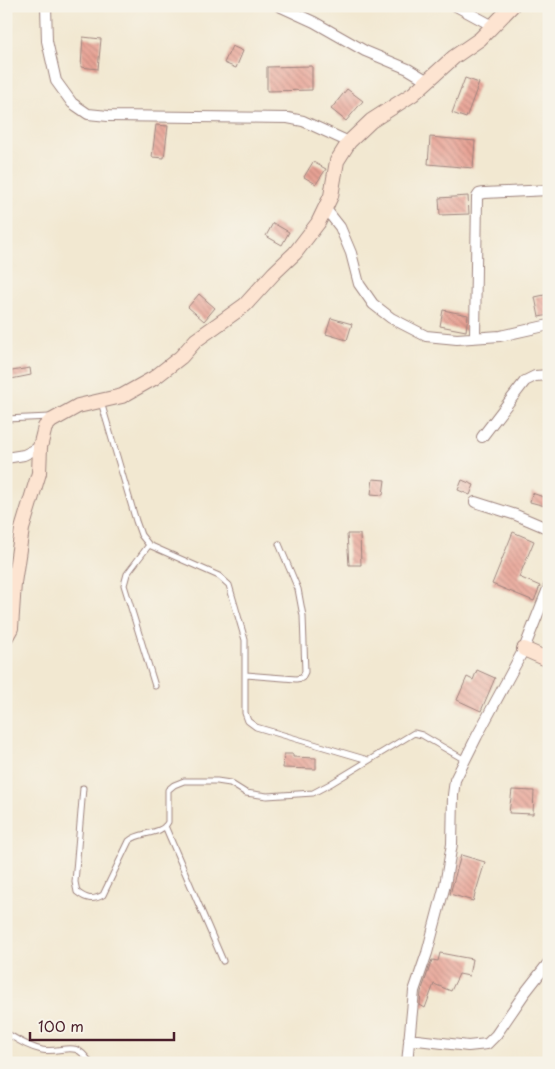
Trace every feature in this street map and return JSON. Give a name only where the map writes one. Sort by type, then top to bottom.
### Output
[{"type":"street","points":[[46,6],[47,41],[56,81],[72,102],[88,114],[108,116],[288,118],[303,121],[349,142]]},
{"type":"street","points":[[279,6],[314,22],[365,51],[408,69],[428,81]]},
{"type":"street","points":[[456,6],[493,26]]},
{"type":"street","points":[[6,637],[11,628],[14,583],[22,529],[39,473],[40,447],[45,427],[56,417],[78,406],[122,396],[154,378],[181,357],[196,340],[245,305],[295,253],[318,223],[331,196],[337,161],[349,142],[371,121],[413,94],[454,57],[480,40],[512,6]]},
{"type":"street","points":[[475,337],[477,197],[479,194],[484,193],[549,190]]},
{"type":"street","points":[[325,208],[340,227],[351,253],[359,284],[373,304],[391,318],[426,336],[457,339],[500,336],[549,325]]},
{"type":"street","points":[[482,437],[525,381],[535,376],[549,375]]},
{"type":"street","points":[[6,458],[24,455],[40,447]]},
{"type":"street","points":[[475,502],[549,528]]},
{"type":"street","points":[[407,1063],[414,991],[427,953],[445,885],[452,844],[455,780],[524,649],[549,586]]},
{"type":"street","points":[[524,649],[549,660]]},
{"type":"street","points":[[409,1039],[468,1046],[486,1044],[496,1035],[549,962]]},
{"type":"lane","points":[[101,401],[141,535],[149,545],[219,576],[229,585],[245,640],[245,713],[248,721],[256,727],[368,760]]},
{"type":"lane","points":[[6,419],[56,417]]},
{"type":"lane","points":[[246,675],[296,679],[302,678],[305,672],[304,616],[298,589],[279,544]]},
{"type":"lane","points":[[149,545],[126,574],[124,585],[155,686]]},
{"type":"lane","points":[[83,788],[75,882],[77,892],[86,898],[96,899],[103,895],[129,841],[133,837],[160,829],[168,822],[168,790],[184,781],[230,783],[246,793],[267,796],[313,792],[330,784],[414,734],[422,735],[465,760]]},
{"type":"lane","points":[[165,826],[223,961]]},
{"type":"lane","points":[[6,1033],[23,1044],[44,1050],[67,1047],[76,1049],[85,1054],[90,1063]]},
{"type":"building","points":[[83,37],[101,39],[98,69],[81,67]]},
{"type":"building","points":[[232,46],[243,51],[236,68],[224,63]]},
{"type":"building","points":[[312,66],[312,90],[267,91],[267,67]]},
{"type":"building","points":[[465,78],[479,83],[466,118],[452,113]]},
{"type":"building","points":[[347,89],[363,101],[346,121],[331,109]]},
{"type":"building","points":[[156,125],[168,126],[164,158],[152,157]]},
{"type":"building","points":[[430,137],[475,141],[473,168],[428,164]]},
{"type":"building","points":[[313,162],[326,169],[316,184],[304,177]]},
{"type":"building","points":[[468,196],[469,214],[440,215],[439,198]]},
{"type":"building","points":[[273,223],[289,232],[282,245],[266,236]]},
{"type":"building","points":[[199,294],[215,308],[204,321],[188,307]]},
{"type":"building","points":[[549,294],[549,315],[539,317],[535,297]]},
{"type":"building","points":[[443,310],[468,315],[466,331],[440,326]]},
{"type":"building","points":[[331,318],[352,324],[347,340],[326,334]]},
{"type":"building","points":[[30,368],[31,375],[6,380],[6,372]]},
{"type":"building","points":[[373,479],[385,480],[383,495],[371,494]]},
{"type":"building","points":[[462,480],[474,485],[470,495],[458,490]]},
{"type":"building","points":[[532,493],[549,499],[549,507],[530,502]]},
{"type":"building","points":[[513,532],[534,541],[519,577],[540,586],[534,601],[492,584]]},
{"type":"building","points":[[347,534],[360,534],[361,565],[349,565]]},
{"type":"building","points":[[477,670],[495,678],[481,711],[457,700],[467,677],[473,680]]},
{"type":"building","points":[[284,754],[293,754],[293,757],[316,758],[316,769],[283,768]]},
{"type":"building","points":[[512,790],[534,791],[533,814],[509,813]]},
{"type":"building","points":[[461,855],[485,862],[473,901],[450,894]]},
{"type":"building","points":[[440,953],[472,959],[469,976],[459,974],[451,991],[434,984],[425,1008],[420,1005],[421,992],[432,960],[438,961]]}]
